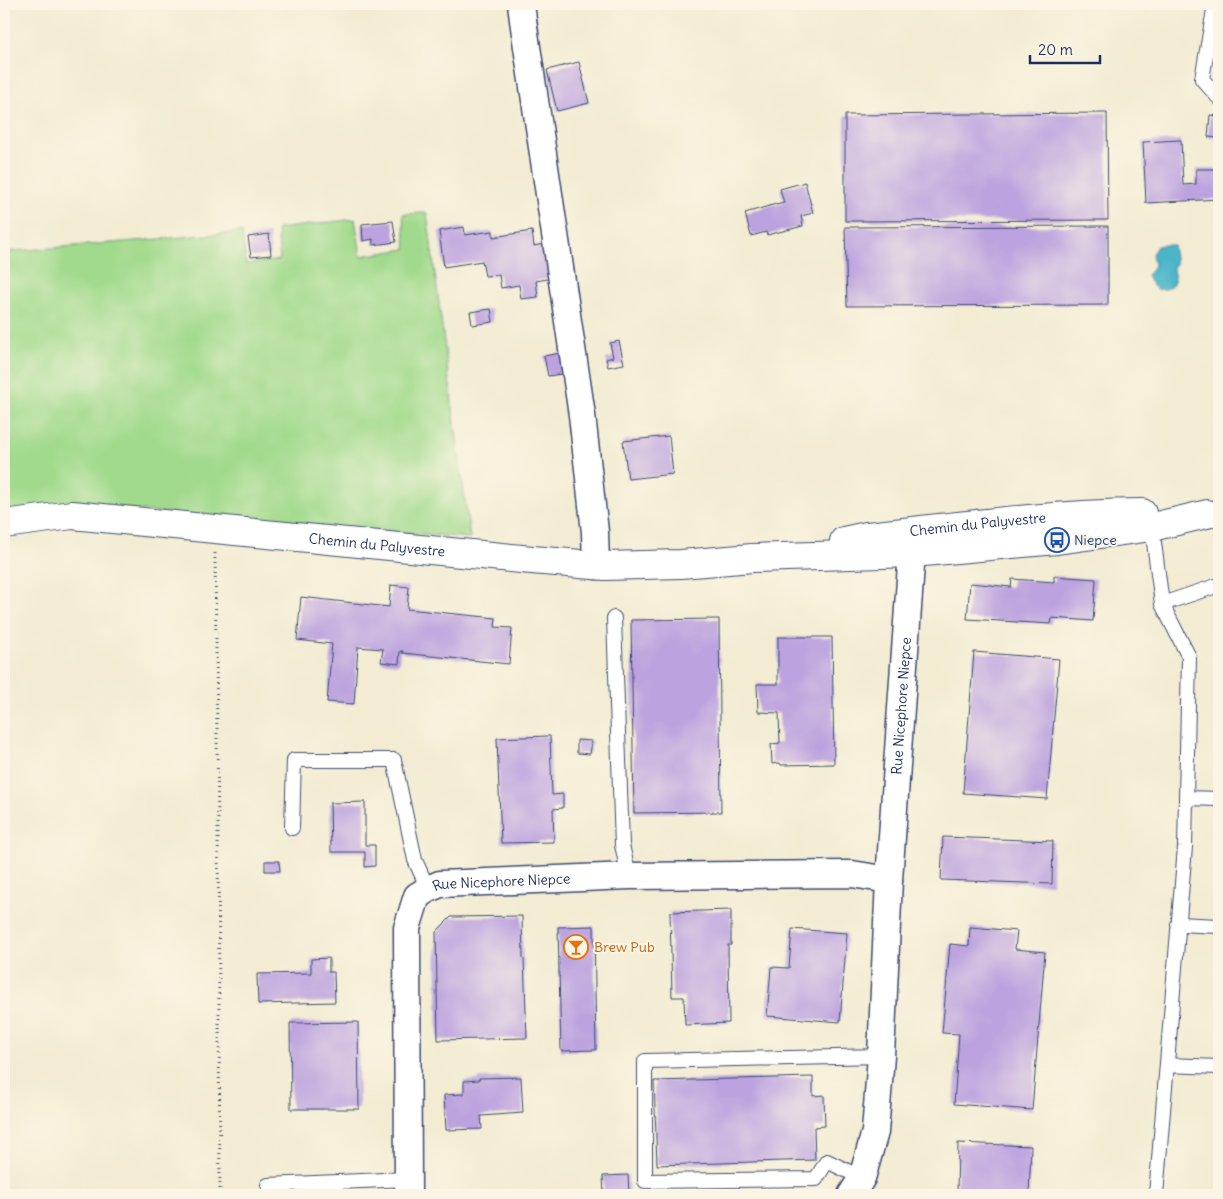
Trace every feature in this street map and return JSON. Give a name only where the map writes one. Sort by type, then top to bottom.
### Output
[{"type":"street","points":[[521,4],[582,415],[595,532],[596,566]]},
{"type":"street","name":"Chemin du Palyvestre","points":[[912,542],[1015,520],[1099,514],[1213,514]]},
{"type":"street","name":"Chemin du Palyvestre","points":[[4,524],[72,515],[596,566],[681,564],[912,542],[1057,540],[1152,527],[1213,514]]},
{"type":"street","name":"Rue Nicephore Niepce","points":[[856,1187],[875,1132],[881,1056],[889,880],[912,542]]},
{"type":"street","name":"Rue Nicephore Niepce","points":[[408,1187],[407,928],[417,896],[440,884],[629,876],[852,874],[889,880]]},
{"type":"lane","points":[[1215,4],[1202,80],[1219,98]]},
{"type":"lane","points":[[1152,527],[1162,604],[1189,656],[1185,847],[1156,1195]]},
{"type":"lane","points":[[1162,604],[1219,585]]},
{"type":"lane","points":[[614,618],[622,846],[629,876]]},
{"type":"lane","points":[[292,828],[294,760],[394,760],[415,860],[428,889]]},
{"type":"lane","points":[[1186,798],[1219,799]]},
{"type":"lane","points":[[1178,924],[1219,926]]},
{"type":"lane","points":[[856,1187],[827,1161],[816,1179],[645,1181],[645,1061],[881,1056]]},
{"type":"lane","points":[[1167,1065],[1219,1067]]},
{"type":"lane","points":[[268,1184],[408,1187]]},
{"type":"path","points":[[216,530],[220,1195]]},
{"type":"green space","points":[[427,213],[470,538],[72,505],[4,514],[4,252],[242,232],[246,264],[280,260],[277,229],[355,219],[361,256],[406,249],[403,214]]},
{"type":"water","points":[[1173,245],[1176,265],[1173,267],[1173,284],[1168,288],[1157,289],[1152,285],[1147,275],[1154,265],[1152,254],[1157,246]]},
{"type":"building","points":[[579,62],[589,103],[557,111],[547,70]]},
{"type":"building","points":[[1107,113],[1108,220],[845,221],[845,115]]},
{"type":"building","points":[[1210,115],[1219,116],[1219,138],[1208,137]]},
{"type":"building","points":[[1181,140],[1183,185],[1196,184],[1196,169],[1218,169],[1219,199],[1146,203],[1143,142]]},
{"type":"building","points":[[805,182],[813,213],[801,216],[803,226],[767,235],[766,232],[751,236],[745,213],[784,203],[780,189]]},
{"type":"building","points":[[393,221],[396,242],[373,245],[373,239],[363,241],[362,224]]},
{"type":"building","points":[[1108,226],[1108,305],[847,306],[845,227]]},
{"type":"building","points":[[464,227],[465,235],[493,231],[493,237],[532,231],[534,246],[548,243],[553,278],[536,281],[538,297],[521,299],[519,285],[501,288],[499,275],[485,276],[482,261],[444,267],[439,231]]},
{"type":"building","points":[[269,234],[271,255],[251,257],[248,237]]},
{"type":"building","points":[[491,309],[493,322],[472,325],[470,312]]},
{"type":"building","points":[[619,341],[624,364],[608,367],[606,359],[613,357],[610,343]]},
{"type":"building","points":[[566,352],[568,373],[548,376],[544,356]]},
{"type":"building","points":[[669,436],[673,474],[628,479],[623,441]]},
{"type":"building","points":[[1054,576],[1096,579],[1093,621],[1052,618],[1051,624],[967,619],[970,583],[1011,587],[1012,579],[1054,582]]},
{"type":"building","points":[[391,585],[409,587],[407,609],[496,618],[495,627],[512,628],[509,664],[402,653],[403,651],[400,651],[399,664],[381,662],[383,649],[358,647],[354,704],[327,702],[332,644],[297,640],[301,597],[389,607]]},
{"type":"building","points":[[719,619],[721,812],[634,813],[631,620]]},
{"type":"building","points":[[778,637],[832,637],[834,764],[772,764],[771,744],[780,743],[779,713],[758,712],[757,684],[778,684]]},
{"type":"building","points":[[974,652],[1059,659],[1047,799],[963,793]]},
{"type":"building","points":[[550,736],[552,795],[563,794],[563,808],[553,809],[554,842],[501,843],[497,738]]},
{"type":"building","points":[[577,740],[592,741],[590,754],[577,753]]},
{"type":"building","points":[[365,802],[365,845],[375,845],[375,866],[365,867],[365,852],[331,852],[330,803]]},
{"type":"building","points":[[943,837],[1053,841],[1052,884],[941,880]]},
{"type":"building","points":[[265,861],[279,861],[280,871],[265,871]]},
{"type":"building","points":[[731,910],[731,945],[728,945],[729,1023],[685,1025],[684,997],[672,997],[670,912]]},
{"type":"building","points":[[522,916],[527,1038],[438,1040],[436,932],[451,917]]},
{"type":"building","points":[[594,926],[596,1050],[561,1051],[558,927]]},
{"type":"building","points":[[970,927],[1017,931],[1015,949],[1045,952],[1032,1110],[954,1104],[959,1034],[942,1033],[950,944],[969,946]]},
{"type":"building","points":[[792,929],[847,933],[840,1022],[767,1016],[771,967],[789,968]]},
{"type":"building","points":[[329,958],[329,972],[334,972],[335,1002],[258,1004],[257,974],[311,973],[311,959]]},
{"type":"building","points":[[358,1022],[359,1109],[291,1109],[290,1023]]},
{"type":"building","points":[[521,1077],[523,1113],[481,1116],[482,1129],[446,1130],[444,1095],[464,1094],[464,1081],[479,1080],[479,1078]]},
{"type":"building","points":[[813,1077],[813,1096],[824,1095],[825,1126],[814,1127],[815,1160],[657,1165],[654,1081]]},
{"type":"building","points":[[958,1143],[1031,1146],[1029,1195],[957,1195]]},
{"type":"building","points":[[628,1175],[629,1195],[604,1195],[603,1176]]},
{"type":"place","name":"Niepce","points":[[1057,540]]},
{"type":"place","name":"Brew Pub","points":[[576,947]]}]
